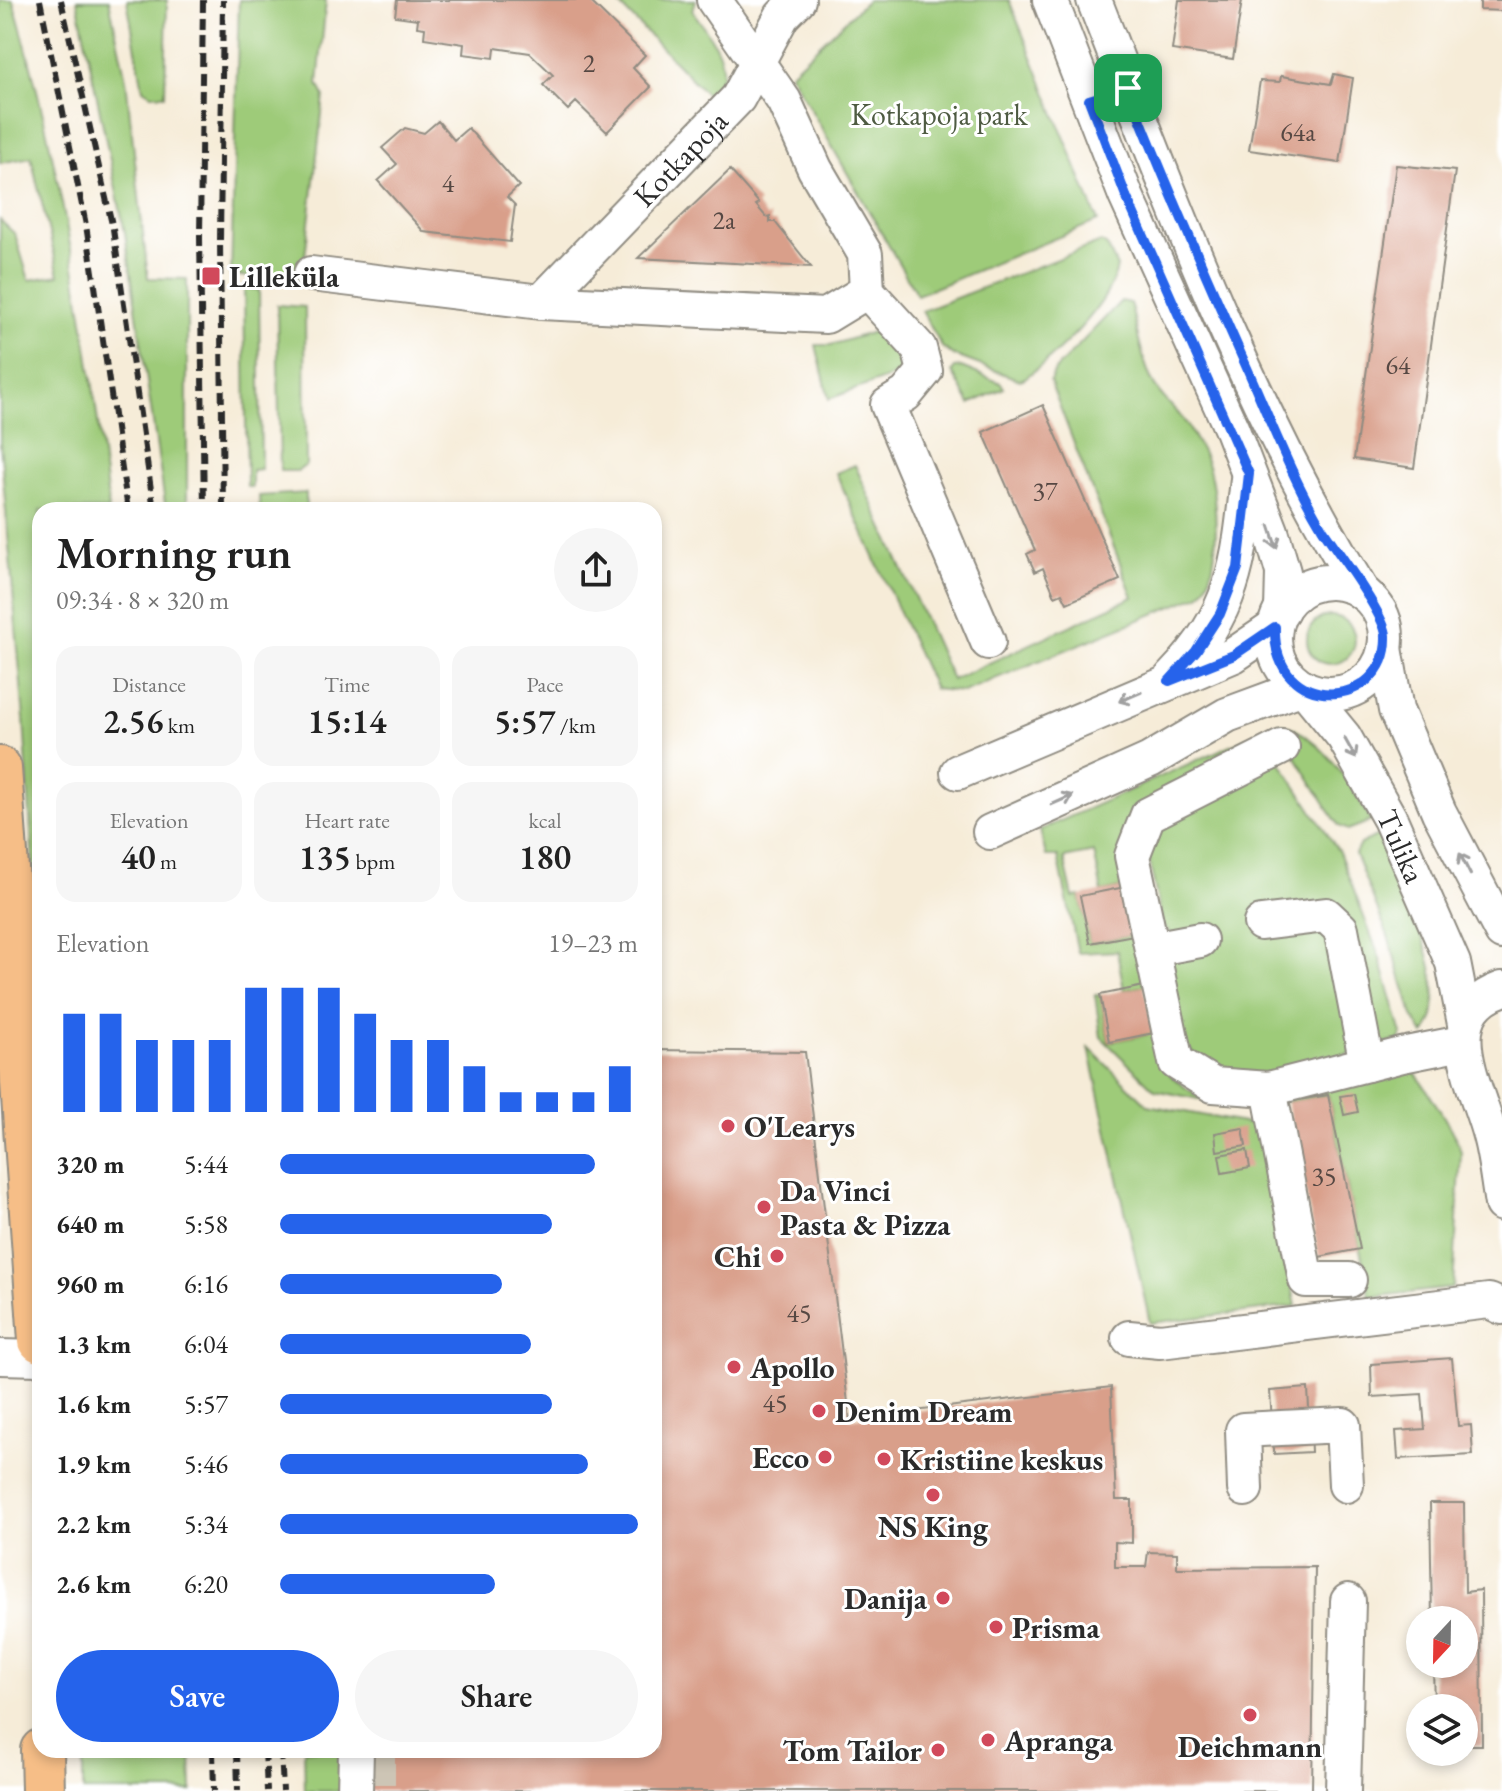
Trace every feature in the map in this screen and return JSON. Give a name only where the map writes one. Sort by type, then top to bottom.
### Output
[{"type":"main road","points":[[0,768],[32,1226]]},
{"type":"street","points":[[714,0],[784,101],[815,169],[865,254],[867,291],[919,348],[925,371],[906,394],[888,405],[988,642]]},
{"type":"street","name":"Kotkapoja","points":[[541,302],[738,98],[782,16],[798,0]]},
{"type":"street","points":[[1050,0],[1126,196],[1249,474],[1283,572],[1278,618],[1279,662],[1303,687],[1319,693],[1354,689],[1369,679],[1385,648],[1383,619],[1362,592],[1303,495],[1174,204],[1094,0]]},
{"type":"street","points":[[1089,100],[1128,88]]},
{"type":"street","points":[[311,274],[541,302],[826,316],[867,291]]},
{"type":"street","points":[[1169,681],[1196,651],[1220,614],[1238,568],[1249,474]]},
{"type":"street","points":[[958,772],[1234,655],[1278,618],[1294,596],[1309,586],[1327,582],[1346,584],[1362,592]]},
{"type":"street","name":"Tulika","points":[[1385,648],[1396,710],[1439,812],[1502,932]]},
{"type":"street","points":[[990,832],[1150,760],[1227,715],[1303,687]]},
{"type":"street","name":"Tulika","points":[[1303,687],[1344,737],[1390,819],[1453,963],[1465,1045],[1490,1137],[1502,1204]]},
{"type":"street","points":[[1282,747],[1148,815],[1132,856],[1176,1062],[1213,1085],[1269,1089],[1367,1064],[1465,1045]]},
{"type":"street","points":[[1261,923],[1326,915],[1341,929],[1367,1064]]},
{"type":"street","points":[[1152,949],[1200,940]]},
{"type":"street","points":[[1502,989],[1482,999],[1465,1045],[1484,1084],[1502,1093]]},
{"type":"street","points":[[1269,1089],[1306,1280],[1349,1280]]},
{"type":"street","points":[[1129,1338],[1160,1341],[1489,1301],[1502,1307]]},
{"type":"street","points":[[0,1357],[32,1358]]},
{"type":"street","points":[[1245,1489],[1243,1430],[1343,1425],[1346,1485]]},
{"type":"street","points":[[1343,1791],[1348,1601]]},
{"type":"street","points":[[355,1791],[356,1758]]},
{"type":"green space","points":[[0,0],[13,0],[45,126],[72,253],[108,502],[32,502],[32,848],[0,442],[0,220],[15,234],[29,280],[59,275],[31,157],[0,163]]},
{"type":"green space","points":[[77,0],[109,0],[126,80],[148,278],[187,279],[187,502],[165,502],[125,233]]},
{"type":"green space","points":[[127,0],[167,0],[165,95],[151,94],[143,89]]},
{"type":"green space","points":[[239,0],[326,0],[318,84],[324,96],[302,282],[231,275]]},
{"type":"green space","points":[[615,0],[696,0],[692,10],[713,42],[722,64],[719,88],[712,100]]},
{"type":"green space","name":"Kotkapoja park","points":[[867,0],[1009,0],[1098,221],[917,295],[790,73]]},
{"type":"green space","points":[[1101,242],[1107,246],[1117,267],[1104,298],[1066,343],[1020,380],[953,355],[942,347],[922,311]]},
{"type":"green space","points":[[244,287],[259,290],[261,469],[252,470],[252,487],[247,487]]},
{"type":"green space","points":[[1121,301],[1130,303],[1152,381],[1182,417],[1208,464],[1216,535],[1207,584],[1200,595],[963,692],[934,689],[836,473],[855,465],[952,680],[1133,597],[1050,381],[1055,370]]},
{"type":"green space","points":[[277,305],[305,307],[306,465],[298,471],[280,471]]},
{"type":"green space","points":[[883,329],[906,356],[908,365],[901,373],[829,399],[816,345],[831,345]]},
{"type":"green space","points":[[961,367],[1001,383],[1004,388],[970,404],[952,372]]},
{"type":"green space","points":[[306,493],[306,502],[259,502],[259,496]]},
{"type":"green space","points":[[1331,616],[1348,623],[1355,640],[1348,657],[1331,664],[1314,657],[1307,640],[1314,623]]},
{"type":"green space","points":[[1280,723],[1309,738],[1322,750],[1354,791],[1371,821],[1348,830],[1339,826],[1279,730]]},
{"type":"green space","points":[[1256,734],[1263,745],[1169,786],[1125,887],[1102,892],[1094,852],[1064,858],[1073,897],[1080,896],[1090,943],[1134,935],[1144,986],[1124,990],[1117,951],[1078,953],[1058,856],[1046,856],[1040,830]]},
{"type":"green space","points":[[1278,758],[1339,852],[1379,956],[1402,1034],[1400,1040],[1385,1044],[1375,1039],[1352,936],[1309,926],[1332,940],[1352,1053],[1251,1080],[1223,1075],[1186,1048],[1167,969],[1170,932],[1163,927],[1148,855],[1154,831]]},
{"type":"green space","points":[[1378,835],[1411,906],[1430,964],[1435,992],[1433,1016],[1424,1035],[1413,1016],[1387,933],[1355,854],[1360,844]]},
{"type":"green space","points":[[1095,995],[1100,995],[1109,1042],[1154,1033],[1171,1076],[1190,1091],[1255,1106],[1296,1306],[1150,1323],[1089,1048],[1148,1105],[1249,1124],[1252,1110],[1155,1090],[1101,1037]]},
{"type":"green space","points":[[1408,1067],[1438,1106],[1461,1152],[1453,1288],[1370,1297],[1328,1095],[1287,1102],[1289,1095]]},
{"type":"green space","points":[[83,1758],[191,1758],[192,1791],[83,1791]]},
{"type":"green space","points":[[304,1758],[343,1758],[343,1791],[305,1791]]},
{"type":"building","points":[[397,0],[589,0],[645,55],[633,68],[651,87],[607,132],[576,102],[568,110],[543,85],[553,75],[530,53],[495,48],[494,58],[463,54],[464,44],[424,38],[425,28],[417,27],[418,19],[395,16]]},
{"type":"building","points":[[1179,0],[1242,0],[1233,59],[1172,50]]},
{"type":"building","points":[[1480,0],[1502,0],[1502,11],[1480,10]]},
{"type":"building","points":[[1334,74],[1353,78],[1340,163],[1249,150],[1260,81],[1280,82],[1281,76],[1331,84]]},
{"type":"building","points":[[438,121],[454,140],[468,128],[519,186],[507,197],[515,205],[510,242],[424,232],[378,181],[397,164],[382,148],[405,128],[424,133]]},
{"type":"building","points":[[1396,165],[1455,171],[1414,468],[1354,459]]},
{"type":"building","points":[[730,170],[759,203],[756,205],[766,217],[770,216],[770,222],[775,222],[811,267],[638,258]]},
{"type":"building","points":[[1043,405],[1120,580],[1067,603],[1062,593],[1055,596],[1043,568],[1035,572],[1027,554],[1035,550],[983,432]]},
{"type":"building","points":[[1125,887],[1134,935],[1090,943],[1080,896]]},
{"type":"building","points":[[1144,986],[1154,1033],[1109,1042],[1100,995]]},
{"type":"building","name":"Kristiine keskus","points":[[662,1050],[805,1052],[850,1419],[1111,1387],[1116,1500],[1132,1500],[1132,1543],[1115,1542],[1115,1567],[1146,1567],[1148,1552],[1177,1553],[1177,1568],[1315,1567],[1312,1791],[364,1791],[364,1758],[662,1758]]},
{"type":"building","points":[[1354,1094],[1358,1112],[1344,1115],[1340,1096]]},
{"type":"building","points":[[1328,1095],[1360,1249],[1319,1257],[1287,1102]]},
{"type":"building","points":[[1243,1128],[1246,1146],[1217,1151],[1215,1133]]},
{"type":"building","points":[[1247,1150],[1250,1168],[1222,1173],[1219,1155]]},
{"type":"building","points":[[1452,1358],[1458,1426],[1471,1425],[1473,1455],[1398,1459],[1396,1431],[1425,1429],[1422,1394],[1372,1397],[1371,1364]]},
{"type":"building","points":[[1308,1388],[1311,1452],[1274,1454],[1270,1391]]},
{"type":"building","points":[[1430,1503],[1464,1503],[1465,1592],[1481,1590],[1482,1745],[1478,1745],[1478,1694],[1434,1694],[1433,1678],[1478,1678],[1478,1606],[1432,1606]]},
{"type":"tunnel","points":[[378,1758],[378,1791]]},
{"type":"railway","points":[[40,0],[86,225],[127,502]]},
{"type":"railway","points":[[61,0],[113,229],[153,502]]},
{"type":"railway","points":[[203,0],[200,237],[204,502]]},
{"type":"railway","points":[[223,0],[220,241],[223,502]]},
{"type":"railway","points":[[213,1758],[214,1791]]},
{"type":"railway","points":[[237,1758],[238,1791]]},
{"type":"railway","points":[[265,1758],[267,1791]]},
{"type":"railway","points":[[281,1758],[283,1791]]},
{"type":"place","name":"Lilleküla","points":[[211,276]]},
{"type":"place","name":"O'Learys","points":[[728,1126]]},
{"type":"place","name":"Da Vinci Pasta & Pizza","points":[[764,1207]]},
{"type":"place","name":"Chi","points":[[777,1256]]},
{"type":"place","name":"Apollo","points":[[734,1367]]},
{"type":"place","name":"Denim Dream","points":[[819,1411]]},
{"type":"place","name":"Ecco","points":[[825,1457]]},
{"type":"place","name":"Kristiine keskus","points":[[884,1459]]},
{"type":"place","name":"NS King","points":[[933,1495]]},
{"type":"place","name":"Danija","points":[[943,1598]]},
{"type":"place","name":"Prisma","points":[[996,1627]]},
{"type":"place","name":"Deichmann","points":[[1250,1715]]},
{"type":"place","name":"Apranga","points":[[988,1740]]},
{"type":"place","name":"Tom Tailor","points":[[938,1750]]},
{"type":"route","points":[[1128,88],[1174,204],[1303,495],[1362,592],[1383,619],[1385,648],[1379,665],[1369,679],[1354,689],[1337,694],[1319,693],[1303,687],[1289,676],[1279,662],[1275,627],[1234,655],[1169,681],[1196,651],[1220,614],[1238,568],[1249,474],[1126,196],[1089,100],[1128,88]]}]
